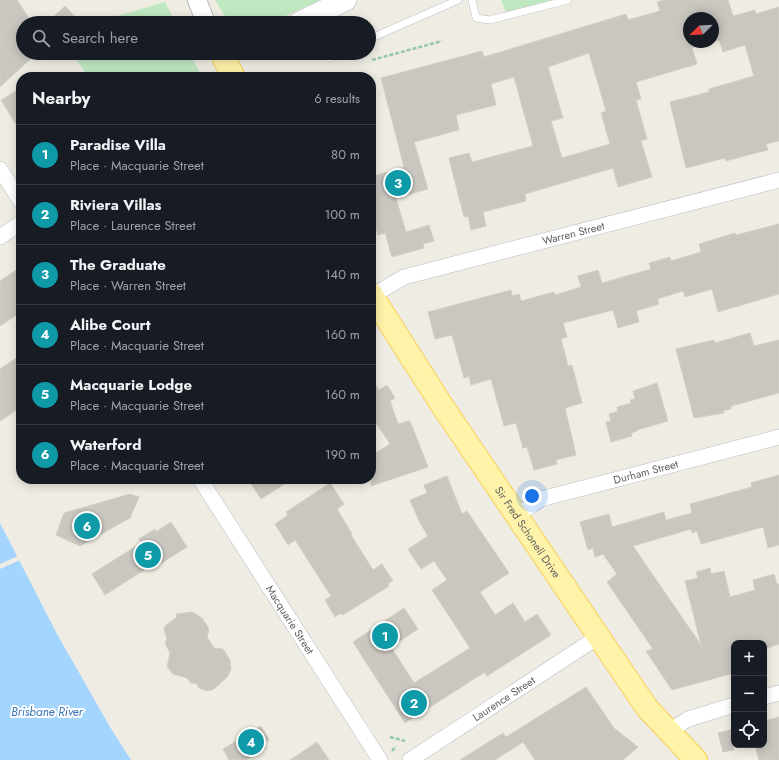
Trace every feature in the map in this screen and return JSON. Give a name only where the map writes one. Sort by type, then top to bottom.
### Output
[{"type":"main road","points":[[313,16],[346,0]]},
{"type":"main road","name":"Sir Fred Schonell Drive","points":[[376,301],[441,404],[647,708],[696,760]]},
{"type":"street","points":[[197,0],[203,16]]},
{"type":"street","points":[[0,169],[16,194]]},
{"type":"street","name":"Warren Street","points":[[376,293],[404,277],[779,180]]},
{"type":"street","points":[[0,237],[16,226]]},
{"type":"street","name":"Durham Street","points":[[517,515],[541,499],[779,437]]},
{"type":"street","name":"Macquarie Street","points":[[203,484],[380,760]]},
{"type":"street","name":"Laurence Street","points":[[410,760],[598,637]]},
{"type":"street","points":[[767,696],[779,693]]},
{"type":"street","points":[[668,732],[696,716],[731,706]]},
{"type":"lane","points":[[376,36],[458,0]]},
{"type":"lane","points":[[472,0],[476,18],[490,20],[568,0]]},
{"type":"path","points":[[376,59],[442,41]]},
{"type":"path","points":[[390,737],[405,741]]},
{"type":"path","points":[[394,750],[396,746]]},
{"type":"green space","points":[[215,0],[320,0],[285,16],[225,16]]},
{"type":"green space","points":[[501,0],[552,0],[506,12]]},
{"type":"green space","points":[[165,2],[172,16],[117,16]]},
{"type":"green space","points":[[77,60],[194,60],[200,72],[85,72]]},
{"type":"water","name":"Brisbane River","points":[[0,523],[57,634],[110,727],[131,760],[0,760]]},
{"type":"pier","points":[[18,556],[20,560],[0,569],[0,564]]},
{"type":"building","points":[[0,0],[17,0],[27,16],[16,16],[16,60],[29,60],[0,87]]},
{"type":"building","points":[[664,0],[728,0],[733,16],[755,10],[756,14],[779,7],[779,141],[766,144],[768,150],[726,161],[725,158],[686,168],[670,102],[709,92],[709,89],[754,76],[745,45],[723,52],[719,40],[719,12],[683,12],[683,48],[692,48],[697,64],[636,82],[641,99],[636,100],[647,139],[641,141],[652,177],[618,187],[613,168],[525,194],[526,201],[483,212],[486,226],[471,230],[468,216],[464,217],[449,158],[469,153],[472,162],[533,146],[514,77],[491,84],[496,105],[456,115],[459,130],[414,142],[428,189],[396,198],[406,232],[429,225],[434,241],[423,244],[424,248],[392,257],[385,233],[378,235],[376,228],[376,175],[404,167],[381,78],[482,51],[484,57],[626,14],[628,20],[660,11],[657,2]],"holes":[[[589,53],[606,111],[601,113],[610,144],[562,158],[551,121],[563,118],[548,67]]]},
{"type":"building","points":[[65,6],[74,16],[54,16]]},
{"type":"building","points":[[16,91],[16,124],[1,100]]},
{"type":"building","points":[[779,224],[779,294],[718,312],[712,289],[685,297],[683,291],[657,299],[659,304],[636,311],[639,322],[618,328],[613,310],[563,323],[567,337],[561,339],[568,366],[572,365],[582,403],[565,408],[576,455],[556,460],[557,464],[534,470],[527,447],[523,448],[516,423],[504,426],[491,379],[471,385],[469,376],[464,378],[452,335],[435,339],[428,312],[511,290],[512,296],[519,294],[521,301],[554,292],[555,295],[581,287],[578,276],[598,270],[602,283],[651,269],[649,263],[670,257],[671,261],[701,252],[699,244],[735,233],[736,235]]},
{"type":"building","points":[[16,270],[16,315],[0,326],[0,281]]},
{"type":"building","points":[[750,333],[754,346],[779,340],[779,393],[731,406],[731,409],[723,411],[724,413],[694,418],[676,349],[714,340],[715,343]]},
{"type":"building","points":[[16,358],[16,410],[0,421],[0,369]]},
{"type":"building","points":[[657,383],[668,421],[637,430],[631,433],[632,436],[611,442],[606,422],[611,421],[609,414],[618,411],[617,407],[631,403],[630,400],[635,399],[633,391]]},
{"type":"building","points":[[387,385],[395,398],[390,401],[398,424],[410,421],[428,467],[371,486],[371,484],[376,484],[376,453],[390,444],[377,424],[376,425],[376,386],[379,390]]},
{"type":"building","points":[[779,475],[779,545],[768,548],[763,527],[701,544],[697,531],[692,533],[691,529],[633,546],[701,645],[685,581],[698,578],[696,572],[710,568],[711,574],[724,571],[730,597],[755,590],[753,580],[774,574],[777,584],[779,584],[779,644],[767,648],[767,640],[731,640],[731,674],[672,690],[646,651],[653,649],[607,582],[617,574],[603,554],[595,557],[593,548],[588,550],[580,522],[609,514],[612,527],[664,512],[666,520],[692,513],[690,504],[752,487],[751,483]]},
{"type":"building","points":[[447,476],[462,514],[467,511],[509,573],[480,592],[495,615],[513,603],[525,622],[537,614],[551,635],[487,676],[485,672],[405,723],[353,642],[404,608],[418,629],[391,647],[414,683],[470,648],[432,590],[447,580],[434,561],[421,569],[408,549],[428,536],[420,523],[410,500],[427,493],[424,485]]},
{"type":"building","points":[[251,484],[284,484],[261,499]]},
{"type":"building","points":[[331,484],[344,504],[337,509],[373,570],[382,564],[393,581],[387,584],[389,586],[354,608],[335,617],[325,600],[331,596],[295,540],[288,545],[275,524],[288,515],[286,512]]},
{"type":"building","points":[[130,494],[139,497],[130,518],[80,546],[56,535],[64,513]]},
{"type":"building","points":[[171,522],[187,547],[157,566],[155,563],[105,595],[92,574],[141,543],[139,539],[155,529],[156,532]]},
{"type":"building","points":[[192,612],[202,618],[209,629],[207,637],[214,648],[223,649],[230,660],[231,669],[228,676],[214,689],[207,691],[199,688],[197,684],[191,683],[187,678],[173,674],[167,667],[170,653],[165,643],[167,638],[164,630],[165,626],[177,617],[176,614]]},
{"type":"building","points":[[586,687],[614,728],[638,747],[623,760],[535,760],[523,742],[495,760],[460,760],[503,733],[506,737]]},
{"type":"building","points":[[779,717],[779,760],[759,760],[756,748],[767,748],[767,720]]},
{"type":"building","points":[[261,726],[269,740],[263,743],[266,748],[246,760],[229,760],[223,749]]},
{"type":"building","points":[[731,730],[731,748],[734,748],[734,750],[723,752],[718,733]]},
{"type":"building","points":[[317,742],[329,760],[290,760]]},
{"type":"place","name":"The Graduate","points":[[398,183]]},
{"type":"place","name":"Waterford","points":[[87,526]]},
{"type":"place","name":"Macquarie Lodge","points":[[148,555]]},
{"type":"place","name":"Paradise Villa","points":[[385,636]]},
{"type":"place","name":"Riviera Villas","points":[[414,703]]},
{"type":"place","name":"Alibe Court","points":[[251,742]]}]
